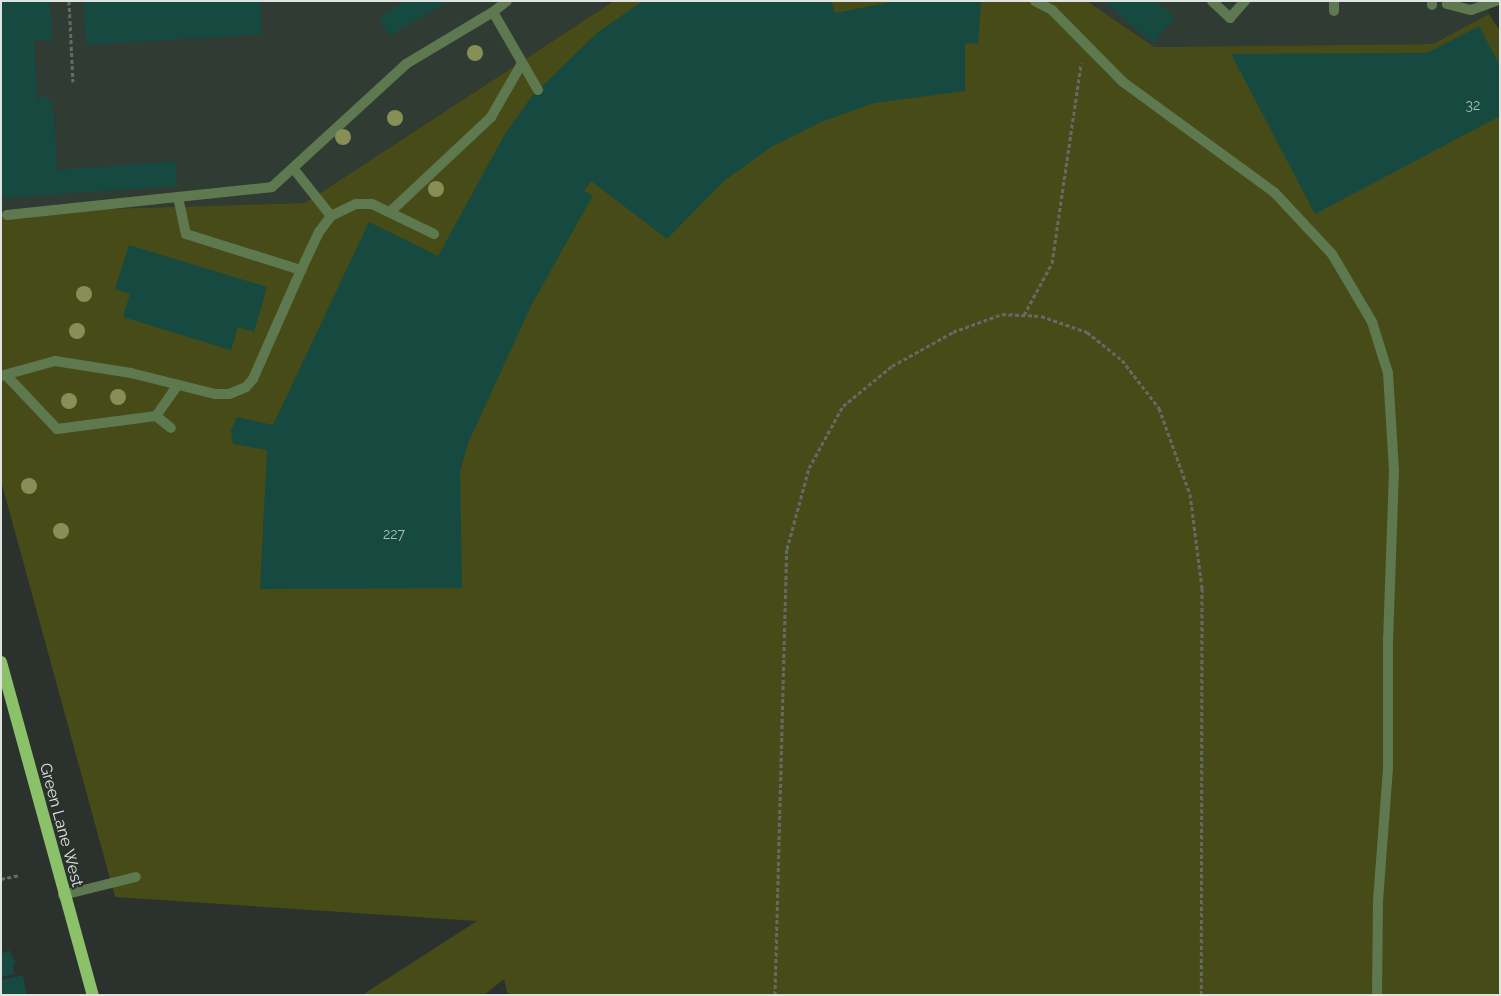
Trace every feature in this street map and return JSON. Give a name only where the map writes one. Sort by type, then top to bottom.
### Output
[{"type":"main road","name":"Green Lane West","points":[[1,662],[63,896],[93,995]]},
{"type":"lane","points":[[7,215],[272,187],[406,64],[493,12],[507,1]]},
{"type":"lane","points":[[1035,1],[1052,10],[1123,82],[1274,192],[1332,254],[1372,322],[1388,373],[1394,479],[1388,638],[1388,768],[1378,901],[1377,995]]},
{"type":"lane","points":[[1212,1],[1230,18],[1245,1]]},
{"type":"lane","points":[[1447,3],[1471,10],[1496,1]]},
{"type":"lane","points":[[493,12],[538,90]]},
{"type":"lane","points":[[390,212],[492,117],[522,63]]},
{"type":"lane","points":[[293,168],[331,216]]},
{"type":"lane","points":[[178,197],[186,234],[301,270]]},
{"type":"lane","points":[[171,428],[156,416],[57,429],[4,376],[54,361],[215,394],[229,394],[246,387],[253,379],[319,232],[331,216],[356,204],[372,204],[434,234]]},
{"type":"lane","points":[[156,416],[178,385]]},
{"type":"lane","points":[[63,896],[136,877]]},
{"type":"path","points":[[69,1],[73,82]]},
{"type":"path","points":[[1024,315],[1052,263],[1083,43]]},
{"type":"path","points":[[775,995],[787,549],[809,468],[843,406],[892,366],[953,332],[1002,314],[1042,316],[1087,332],[1122,360],[1159,408],[1190,494],[1202,588],[1202,995]]},
{"type":"path","points":[[1,879],[20,875]]},
{"type":"shaded area","points":[[1,1],[614,1],[305,203],[1,212]]},
{"type":"shaded area","points":[[1087,1],[1487,1],[1489,14],[1433,44],[1154,47]]},
{"type":"green space","points":[[614,1],[1087,1],[1154,47],[1433,44],[1489,14],[1500,31],[1500,995],[508,995],[504,979],[484,995],[362,995],[477,921],[115,897],[1,481],[1,212],[305,203]]},
{"type":"building","points":[[1,1],[50,1],[52,40],[34,41],[37,102],[43,94],[54,105],[51,111],[54,113],[57,170],[176,161],[177,186],[2,198]]},
{"type":"building","points":[[83,1],[260,1],[262,34],[86,45]]},
{"type":"building","points":[[400,1],[448,1],[390,36],[379,18],[401,4]]},
{"type":"building","points":[[643,1],[831,1],[835,13],[896,1],[981,1],[978,44],[965,43],[965,91],[874,103],[821,122],[771,147],[724,181],[667,239],[591,181],[584,191],[593,195],[531,306],[468,443],[460,471],[462,588],[260,589],[267,450],[233,444],[231,430],[237,417],[273,425],[369,222],[438,256],[505,134],[532,96],[597,33]]},
{"type":"building","points":[[1104,1],[1156,1],[1175,17],[1153,43]]},
{"type":"building","points":[[1479,26],[1500,66],[1500,116],[1315,214],[1231,54],[1427,53]]},
{"type":"building","points":[[129,245],[267,287],[254,332],[238,327],[231,350],[123,317],[130,294],[115,289]]},
{"type":"building","points":[[9,950],[16,963],[13,965],[14,974],[1,977],[1,954]]},
{"type":"building","points":[[23,975],[27,995],[1,995],[1,980]]}]
